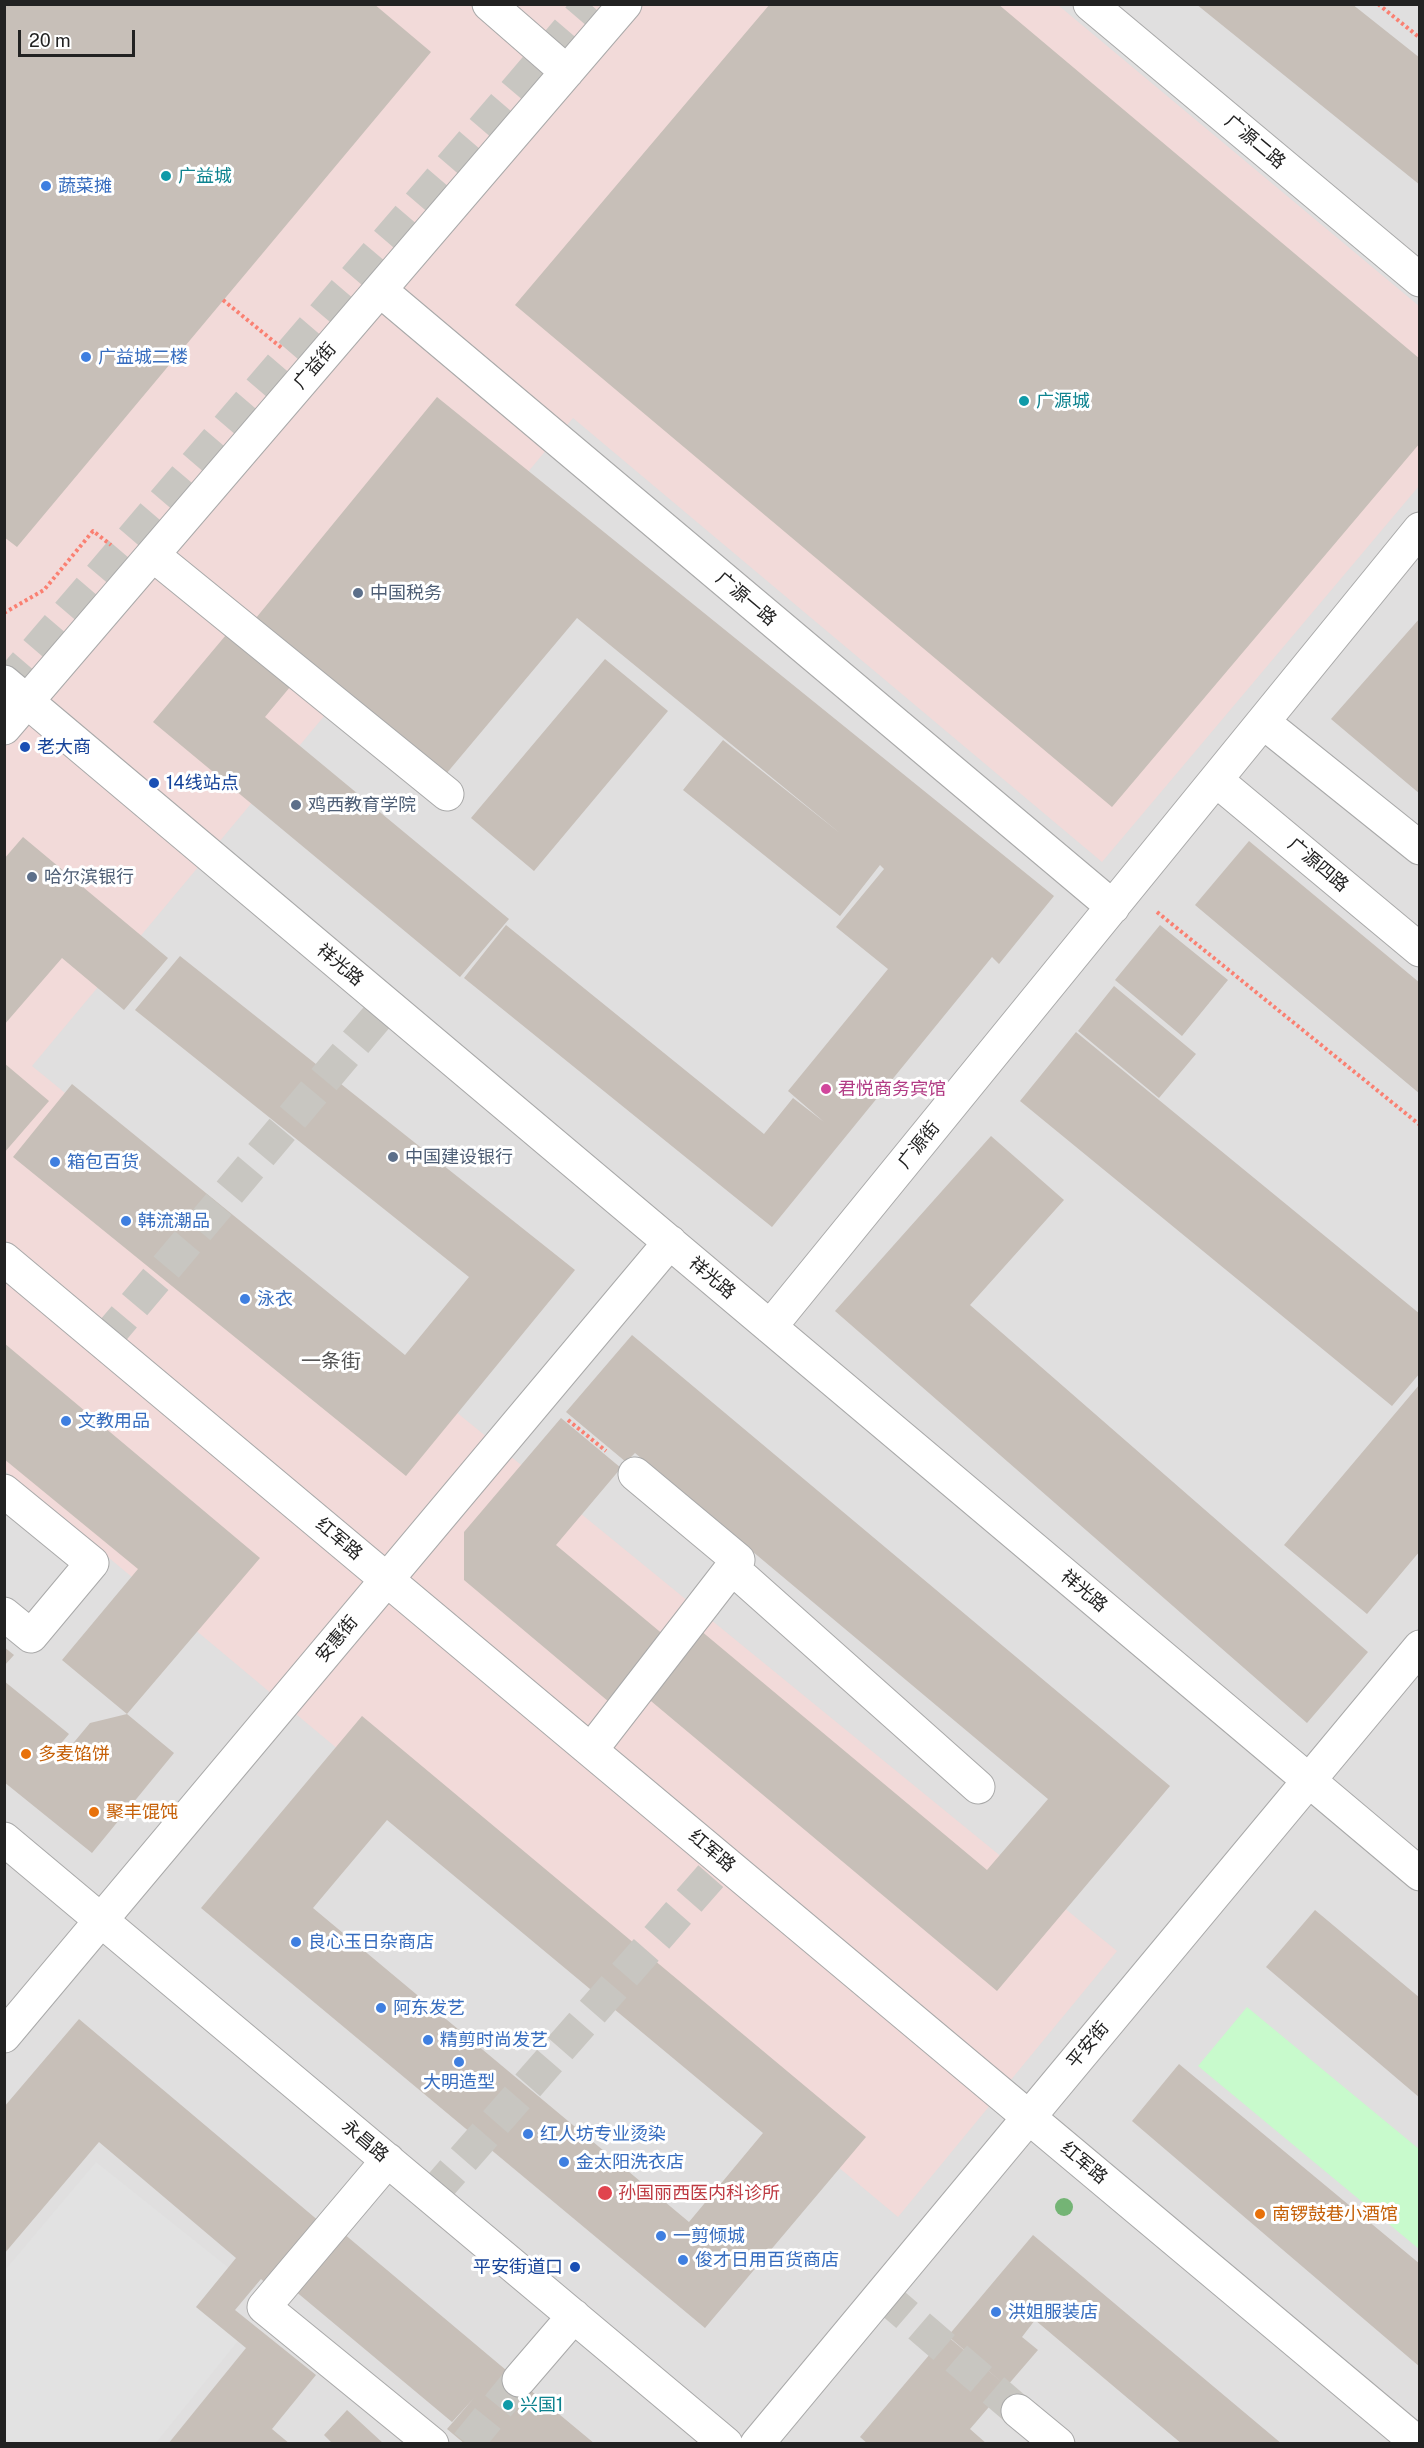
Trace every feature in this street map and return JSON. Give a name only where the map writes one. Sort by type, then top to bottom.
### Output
[{"type":"street","points":[[489,4],[567,72]]},
{"type":"street","name":"广益街","points":[[4,728],[16,692],[153,555],[625,4]]},
{"type":"street","name":"广源二路","points":[[1090,4],[1419,280]]},
{"type":"street","name":"广源一路","points":[[380,290],[1120,898]]},
{"type":"street","name":"广源街","points":[[770,1327],[1419,529]]},
{"type":"street","points":[[153,555],[447,794]]},
{"type":"street","name":"祥光路","points":[[16,692],[1419,1874]]},
{"type":"street","points":[[1263,722],[1419,848]]},
{"type":"street","name":"广源四路","points":[[1216,780],[1419,950]]},
{"type":"street","name":"安惠街","points":[[4,2036],[670,1242]]},
{"type":"street","name":"红军路","points":[[4,1259],[1419,2444]]},
{"type":"street","points":[[591,1750],[738,1560],[635,1474]]},
{"type":"street","points":[[4,1491],[92,1563],[31,1636],[4,1614]]},
{"type":"street","points":[[732,1568],[978,1787]]},
{"type":"street","name":"平安街","points":[[757,2444],[1419,1647]]},
{"type":"street","name":"永昌路","points":[[4,1839],[726,2444]]},
{"type":"street","points":[[388,2160],[264,2307],[432,2444]]},
{"type":"street","points":[[519,2380],[574,2316]]},
{"type":"street","points":[[1018,2411],[1058,2444]]},
{"type":"path","points":[[1378,4],[1419,38]]},
{"type":"path","points":[[223,300],[310,372]]},
{"type":"path","points":[[4,613],[44,590],[93,531],[112,545]]},
{"type":"path","points":[[1120,898],[1419,1125]]},
{"type":"path","points":[[540,1397],[635,1474]]},
{"type":"shaded area","points":[[4,5],[1058,5],[1419,306],[1419,486],[1102,862],[573,418],[32,1066],[1117,1951],[898,2217],[5,1471]]},
{"type":"shaded area","points":[[5,5],[1419,5],[1419,2443],[5,2443]]},
{"type":"shaded area","points":[[96,2162],[229,2268],[196,2307],[238,2341],[156,2443],[5,2444],[5,2270]]},
{"type":"green space","points":[[1247,2007],[1419,2149],[1419,2249],[1198,2066]]},
{"type":"building","name":"广益城","points":[[4,4],[374,4],[431,52],[17,547],[4,537]]},
{"type":"building","name":"广源城","points":[[770,4],[998,4],[1420,359],[1420,443],[1112,807],[515,305]]},
{"type":"building","points":[[1196,4],[1352,4],[1420,58],[1420,185]]},
{"type":"building","points":[[437,397],[1054,896],[999,964],[992,957],[772,1227],[464,978],[506,925],[764,1134],[793,1098],[824,1122],[788,1091],[888,969],[836,927],[884,869],[880,865],[840,916],[683,790],[723,740],[841,834],[577,618],[446,774],[256,618]]},
{"type":"building","points":[[1420,618],[1420,794],[1331,719]]},
{"type":"building","points":[[231,629],[295,681],[265,717],[509,919],[460,977],[153,722]]},
{"type":"building","points":[[605,659],[668,711],[534,871],[471,818]]},
{"type":"building","points":[[23,837],[168,958],[124,1010],[62,958],[4,1025],[4,859]]},
{"type":"building","points":[[1249,841],[1420,983],[1420,1094],[1195,905]]},
{"type":"building","points":[[1160,925],[1228,980],[1182,1036],[1115,980]]},
{"type":"building","points":[[180,956],[575,1270],[406,1476],[13,1157],[72,1084],[405,1355],[469,1277],[135,1010]]},
{"type":"building","points":[[1114,986],[1196,1054],[1159,1098],[1078,1031]]},
{"type":"building","points":[[1076,1032],[1420,1314],[1420,1373],[1392,1406],[1020,1101]]},
{"type":"building","points":[[4,1063],[49,1101],[4,1153]]},
{"type":"building","points":[[991,1136],[1064,1200],[970,1305],[1368,1652],[1307,1723],[835,1311]]},
{"type":"building","points":[[632,1335],[1170,1786],[997,1991],[639,1691],[694,1625],[987,1870],[1048,1799],[635,1453],[626,1462],[566,1412]]},
{"type":"building","points":[[4,1343],[260,1558],[127,1714],[62,1660],[138,1569],[4,1459]]},
{"type":"building","points":[[1420,1384],[1420,1551],[1367,1614],[1284,1545]]},
{"type":"building","points":[[561,1418],[621,1468],[556,1545],[671,1641],[615,1707],[464,1580],[464,1532]]},
{"type":"building","points":[[4,1647],[14,1655],[4,1666]]},
{"type":"building","points":[[4,1681],[69,1734],[52,1754],[60,1759],[90,1723],[127,1714],[174,1753],[92,1853],[4,1782]]},
{"type":"building","points":[[362,1716],[866,2137],[705,2328],[201,1908]],"holes":[[[387,1820],[763,2133],[689,2222],[313,1908]]]},
{"type":"building","points":[[1315,1910],[1420,1998],[1420,2098],[1266,1967]]},
{"type":"building","points":[[79,2019],[320,2222],[267,2284],[261,2279],[235,2310],[316,2375],[272,2429],[290,2444],[168,2444],[246,2348],[196,2307],[236,2258],[99,2142],[4,2254],[4,2107]]},
{"type":"building","points":[[1179,2064],[1420,2264],[1420,2367],[1132,2121]]},
{"type":"building","points":[[343,2233],[595,2444],[465,2444],[447,2429],[474,2398],[452,2422],[294,2290]]},
{"type":"building","points":[[1033,2235],[1282,2444],[1182,2444],[1035,2320],[1022,2337],[1038,2350],[970,2429],[987,2444],[868,2444],[860,2437],[946,2335],[1004,2384],[948,2336]]},
{"type":"building","points":[[347,2410],[384,2444],[333,2444],[324,2435]]},
{"type":"tunnel","points":[[4,688],[590,4]]},
{"type":"tunnel","points":[[103,1342],[387,1005]]},
{"type":"tunnel","points":[[431,2196],[724,1861]]},
{"type":"tunnel","points":[[882,2294],[1018,2411]]},
{"type":"tunnel","points":[[467,2444],[519,2380]]},
{"type":"place","name":"广益城","points":[[166,176]]},
{"type":"place","name":"蔬菜摊","points":[[46,186]]},
{"type":"place","name":"广益城二楼","points":[[86,357]]},
{"type":"place","name":"广源城","points":[[1024,401]]},
{"type":"place","name":"中国税务","points":[[358,593]]},
{"type":"place","name":"老大商","points":[[25,747]]},
{"type":"place","name":"14线站点","points":[[154,783]]},
{"type":"place","name":"鸡西教育学院","points":[[296,805]]},
{"type":"place","name":"哈尔滨银行","points":[[32,877]]},
{"type":"place","name":"君悦商务宾馆","points":[[826,1089]]},
{"type":"place","name":"中国建设银行","points":[[393,1157]]},
{"type":"place","name":"箱包百货","points":[[55,1162]]},
{"type":"place","name":"韩流潮品","points":[[126,1221]]},
{"type":"place","name":"泳衣","points":[[245,1299]]},
{"type":"place","name":"文教用品","points":[[66,1421]]},
{"type":"place","name":"多麦馅饼","points":[[26,1754]]},
{"type":"place","name":"聚丰馄饨","points":[[94,1812]]},
{"type":"place","name":"良心玉日杂商店","points":[[296,1942]]},
{"type":"place","name":"阿东发艺","points":[[381,2008]]},
{"type":"place","name":"精剪时尚发艺","points":[[428,2040]]},
{"type":"place","name":"大明造型","points":[[459,2062]]},
{"type":"place","name":"红人坊专业烫染","points":[[528,2134]]},
{"type":"place","name":"金太阳洗衣店","points":[[564,2162]]},
{"type":"place","name":"孙国丽西医内科诊所","points":[[605,2193]]},
{"type":"place","name":"南锣鼓巷小酒馆","points":[[1260,2214]]},
{"type":"place","name":"一剪倾城","points":[[661,2236]]},
{"type":"place","name":"俊才日用百货商店","points":[[683,2260]]},
{"type":"place","name":"平安街道口","points":[[575,2267]]},
{"type":"place","name":"洪姐服装店","points":[[996,2312]]},
{"type":"place","name":"兴国1","points":[[508,2405]]},
{"type":"district","name":"一条街","points":[[331,1362]]}]
